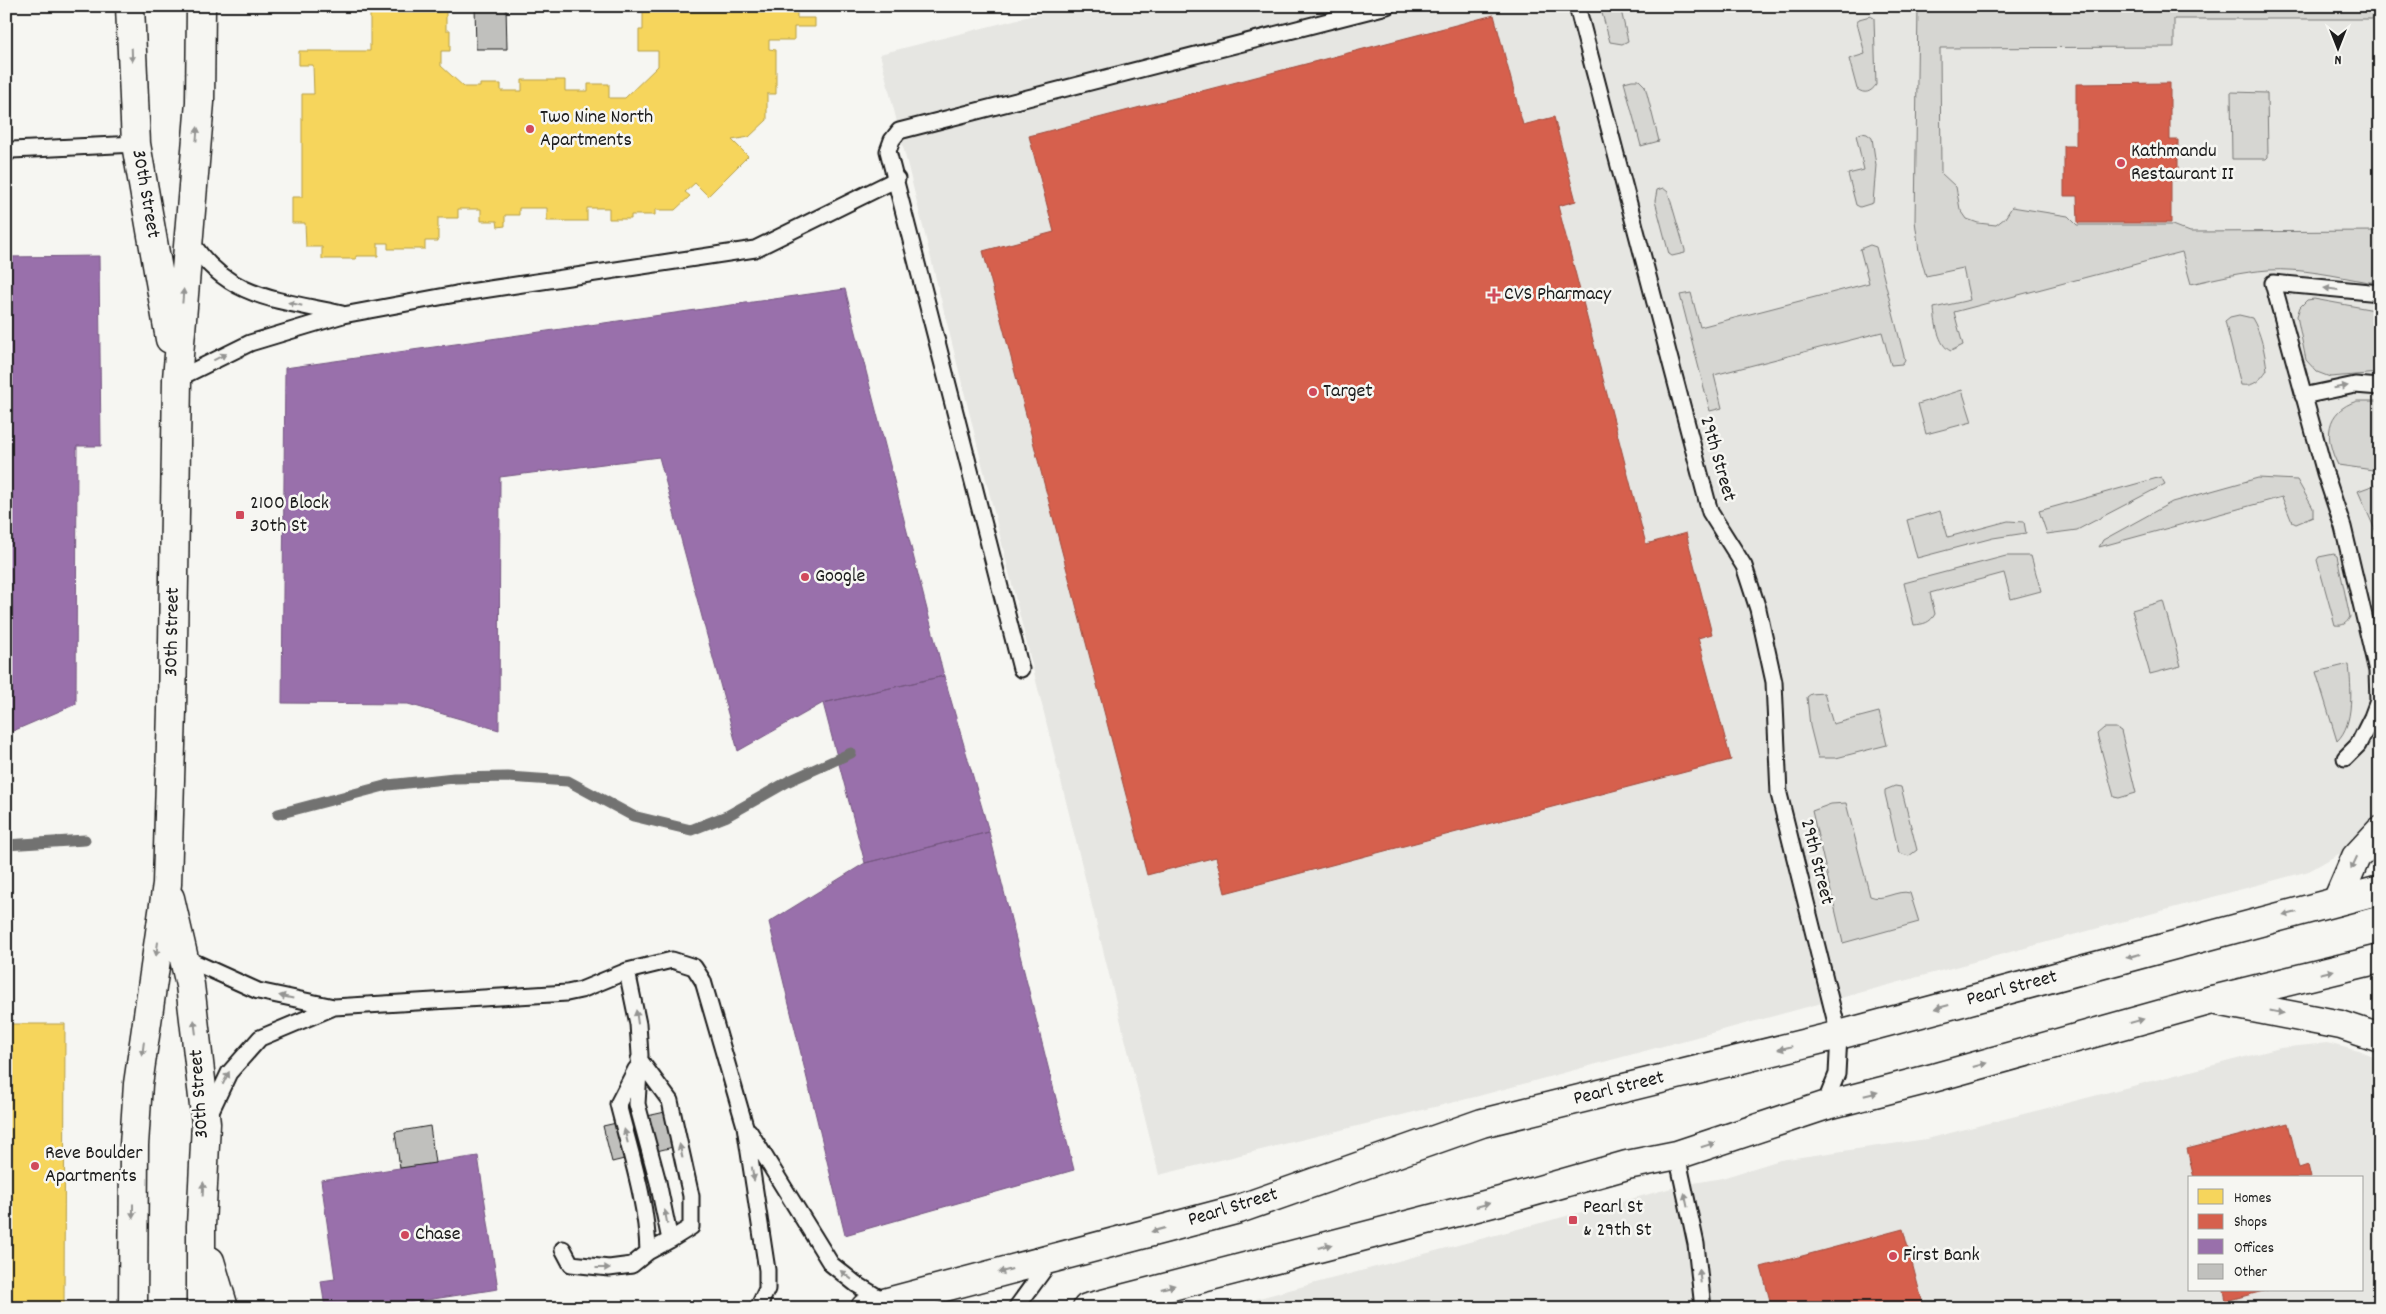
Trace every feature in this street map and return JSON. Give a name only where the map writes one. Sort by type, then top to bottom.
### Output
[{"type":"main road","name":"30th Street","points":[[130,6],[136,144],[177,379]]},
{"type":"main road","name":"30th Street","points":[[133,1308],[134,1145],[138,1084],[167,884],[172,710],[177,379],[200,102],[201,6]]},
{"type":"main road","points":[[2337,901],[2356,856],[2380,832]]},
{"type":"main road","name":"30th Street","points":[[167,884],[185,958],[206,1123],[201,1226],[201,1308]]},
{"type":"main road","name":"Pearl Street","points":[[876,1305],[1239,1209],[1482,1123],[1839,1035],[2380,890]]},
{"type":"main road","points":[[1091,1307],[1504,1200],[1627,1165],[1677,1155],[1824,1106],[2212,1000],[2380,959]]},
{"type":"main road","points":[[2212,1000],[2341,1025],[2380,1038]]},
{"type":"main road","points":[[201,1226],[224,1308]]},
{"type":"lane","points":[[1021,670],[897,179],[888,151],[892,140],[899,132],[1386,6]]},
{"type":"lane","name":"29th Street","points":[[1577,6],[1710,512],[1744,566],[1758,609],[1774,682],[1779,794],[1839,1035],[1837,1074],[1824,1106]]},
{"type":"lane","points":[[9,152],[136,144]]},
{"type":"lane","points":[[177,379],[250,342],[343,315],[456,294],[755,249],[897,179]]},
{"type":"lane","points":[[188,236],[202,258],[224,279],[250,293],[343,315]]},
{"type":"lane","points":[[2345,758],[2358,744],[2378,701],[2377,671],[2343,527],[2273,283],[2380,293]]},
{"type":"lane","points":[[2304,396],[2355,385],[2380,387]]},
{"type":"lane","points":[[185,958],[258,990],[334,1007],[567,993],[581,990],[627,971],[672,960],[694,967],[703,982],[745,1126],[767,1270],[766,1289],[758,1308]]},
{"type":"lane","points":[[627,971],[638,1024],[637,1104],[658,1182],[670,1240]]},
{"type":"lane","points":[[206,1123],[228,1073],[260,1038],[334,1007]]},
{"type":"lane","points":[[564,1250],[571,1264],[595,1268],[632,1265],[648,1252],[691,1227],[691,1196],[670,1101],[639,1061]]},
{"type":"lane","points":[[639,1061],[618,1104],[641,1196],[648,1231],[648,1252]]},
{"type":"lane","points":[[745,1126],[831,1264],[856,1284],[876,1305]]},
{"type":"lane","points":[[1677,1155],[1696,1244],[1703,1308]]},
{"type":"lane","points":[[1016,1308],[1052,1258]]},
{"type":"shaded area","points":[[1069,6],[2380,6],[2380,811],[2344,851],[2309,871],[1475,1097],[1159,1175],[880,54]]},
{"type":"shaded area","points":[[1600,6],[1620,6],[1628,41],[1622,44],[1610,42]]},
{"type":"shaded area","points":[[1918,6],[1977,6],[1977,10],[2115,9],[2116,6],[2380,6],[2380,19],[2174,19],[2174,47],[1940,48],[1941,173],[1956,187],[1960,209],[1967,219],[1978,223],[1996,225],[2005,218],[2012,207],[2068,216],[2077,225],[2172,225],[2190,232],[2380,231],[2380,282],[2368,282],[2293,270],[2268,270],[2191,284],[2182,252],[1954,312],[1963,345],[1951,351],[1940,339],[1934,308],[1970,300],[1963,268],[1926,276],[1919,251],[1915,221]]},
{"type":"shaded area","points":[[1870,16],[1874,18],[1876,85],[1870,91],[1865,92],[1857,89],[1849,59],[1865,54],[1857,23],[1859,19]]},
{"type":"shaded area","points":[[1639,80],[1645,86],[1659,141],[1641,146],[1624,82]]},
{"type":"shaded area","points":[[2231,92],[2267,93],[2268,157],[2266,159],[2232,159]]},
{"type":"shaded area","points":[[1862,133],[1872,138],[1876,165],[1873,203],[1860,207],[1856,205],[1848,174],[1864,170],[1856,135]]},
{"type":"shaded area","points":[[1663,188],[1668,192],[1685,253],[1672,256],[1669,254],[1655,201],[1657,190]]},
{"type":"shaded area","points":[[1870,245],[1876,247],[1905,360],[1902,364],[1891,365],[1882,332],[1714,375],[1722,408],[1710,411],[1680,295],[1691,293],[1700,327],[1869,283],[1860,249]]},
{"type":"shaded area","points":[[2314,299],[2380,311],[2380,373],[2330,377],[2317,372],[2306,360],[2297,316],[2300,307],[2307,300]]},
{"type":"shaded area","points":[[2239,315],[2252,318],[2264,350],[2267,370],[2259,380],[2250,385],[2241,385],[2225,321],[2230,317]]},
{"type":"shaded area","points":[[1962,390],[1972,422],[1926,434],[1918,404]]},
{"type":"shaded area","points":[[2357,401],[2380,401],[2380,471],[2338,465],[2333,455],[2329,436],[2333,419],[2339,411]]},
{"type":"shaded area","points":[[2161,477],[2165,484],[2077,530],[2047,534],[2039,511]]},
{"type":"shaded area","points":[[2258,478],[2297,480],[2313,508],[2313,517],[2296,524],[2292,522],[2282,497],[2099,547],[2103,540],[2172,502]]},
{"type":"shaded area","points":[[2380,483],[2380,541],[2358,491]]},
{"type":"shaded area","points":[[1940,511],[1948,537],[2008,521],[2024,522],[2026,533],[1993,538],[1917,558],[1907,520]]},
{"type":"shaded area","points":[[2334,554],[2337,556],[2350,617],[2342,625],[2335,625],[2317,560],[2319,557]]},
{"type":"shaded area","points":[[2006,556],[2031,556],[2041,591],[2011,599],[2004,573],[1930,593],[1935,614],[1926,622],[1914,625],[1904,583]]},
{"type":"shaded area","points":[[2163,601],[2181,666],[2150,674],[2132,610]]},
{"type":"shaded area","points":[[2349,664],[2351,694],[2349,715],[2343,734],[2337,741],[2316,672]]},
{"type":"shaded area","points":[[1824,693],[1833,724],[1879,712],[1887,745],[1836,758],[1818,758],[1810,726],[1807,697],[1811,694]]},
{"type":"shaded area","points":[[2104,728],[2116,728],[2121,731],[2136,793],[2119,798],[2114,797],[2097,734]]},
{"type":"shaded area","points":[[1895,786],[1901,787],[1917,850],[1909,856],[1899,853],[1885,794],[1885,790]]},
{"type":"shaded area","points":[[1846,803],[1870,896],[1880,898],[1905,892],[1910,893],[1919,922],[1843,943],[1812,811],[1831,804]]},
{"type":"shaded area","points":[[2327,1043],[2359,1051],[2380,1060],[2380,1308],[1222,1308],[1683,1185],[1722,1178],[1780,1160],[1927,1139],[2280,1048]]},
{"type":"building: Homes","name":"Two Nine North Apartments","points":[[308,6],[446,7],[446,30],[450,30],[450,51],[441,51],[441,66],[464,87],[480,87],[480,84],[501,84],[501,91],[522,91],[522,80],[565,80],[565,91],[588,91],[588,84],[609,84],[609,98],[625,98],[658,66],[658,51],[639,51],[639,30],[643,30],[643,7],[806,6],[806,9],[797,9],[797,18],[815,18],[815,27],[794,27],[794,40],[769,40],[769,49],[776,50],[776,94],[767,94],[767,120],[749,137],[732,140],[748,156],[708,196],[695,183],[685,192],[690,196],[675,210],[655,210],[655,215],[631,215],[631,219],[609,219],[609,208],[587,208],[587,221],[547,221],[547,208],[519,208],[519,215],[505,215],[505,226],[498,227],[497,221],[481,221],[481,209],[458,209],[458,218],[438,218],[438,241],[425,241],[425,249],[388,249],[388,243],[378,243],[378,256],[356,256],[356,259],[322,259],[322,247],[306,247],[305,223],[292,223],[292,197],[302,197],[302,94],[314,94],[313,65],[299,65],[299,51],[370,51],[370,7]]},
{"type":"building: Homes","name":"Reve Boulder Apartments","points":[[6,1024],[65,1024],[64,1308],[6,1308]]},
{"type":"building: Shops","name":"Target","points":[[1494,15],[1523,125],[1554,117],[1576,201],[1558,206],[1646,544],[1686,533],[1712,634],[1698,638],[1731,760],[1225,893],[1216,857],[1147,875],[983,251],[1054,232],[1029,136]]},
{"type":"building: Shops","name":"Kathmandu Restaurant II","points":[[2170,83],[2170,140],[2178,140],[2178,180],[2171,180],[2171,223],[2078,223],[2077,196],[2064,196],[2064,146],[2076,146],[2076,84]]},
{"type":"building: Shops","points":[[2288,1123],[2299,1168],[2308,1165],[2311,1176],[2194,1176],[2187,1149]]},
{"type":"building: Shops","points":[[1903,1229],[1924,1308],[1772,1308],[1761,1267]]},
{"type":"building: Shops","points":[[2224,1292],[2260,1292],[2226,1301]]},
{"type":"building: Offices","points":[[99,256],[101,446],[77,446],[76,704],[6,734],[6,257]]},
{"type":"building: Offices","name":"Google","points":[[845,289],[944,676],[823,703],[738,751],[659,457],[500,477],[499,730],[408,704],[282,703],[285,368]]},
{"type":"building: Offices","points":[[944,676],[989,832],[865,863],[823,703]]},
{"type":"building: Offices","points":[[989,832],[1074,1170],[845,1235],[769,922],[865,863]]},
{"type":"building: Offices","points":[[478,1156],[498,1289],[375,1308],[325,1308],[321,1281],[335,1279],[321,1180]]},
{"type":"building: Other","points":[[475,6],[506,6],[507,49],[476,49]]},
{"type":"building: Other","points":[[665,1112],[673,1147],[612,1162],[603,1126]]},
{"type":"building: Other","points":[[430,1126],[435,1163],[400,1168],[395,1132]]},
{"type":"waterway","points":[[278,814],[388,785],[454,778],[508,777],[568,781],[633,816],[691,830],[727,816],[789,781],[851,753]]},
{"type":"waterway","points":[[6,845],[85,840]]},
{"type":"place","name":"Two Nine North Apartments","points":[[530,129]]},
{"type":"place","name":"Kathmandu Restaurant II","points":[[2121,163]]},
{"type":"place","name":"CVS Pharmacy","points":[[1494,295]]},
{"type":"place","name":"Target","points":[[1313,392]]},
{"type":"place","name":"2100 Block 30th St","points":[[240,515]]},
{"type":"place","name":"Google","points":[[805,577]]},
{"type":"place","name":"Reve Boulder Apartments","points":[[35,1166]]},
{"type":"place","name":"Pearl St & 29th St","points":[[1573,1220]]},
{"type":"place","name":"Chase","points":[[405,1235]]},
{"type":"place","name":"First Bank","points":[[1893,1256]]}]
